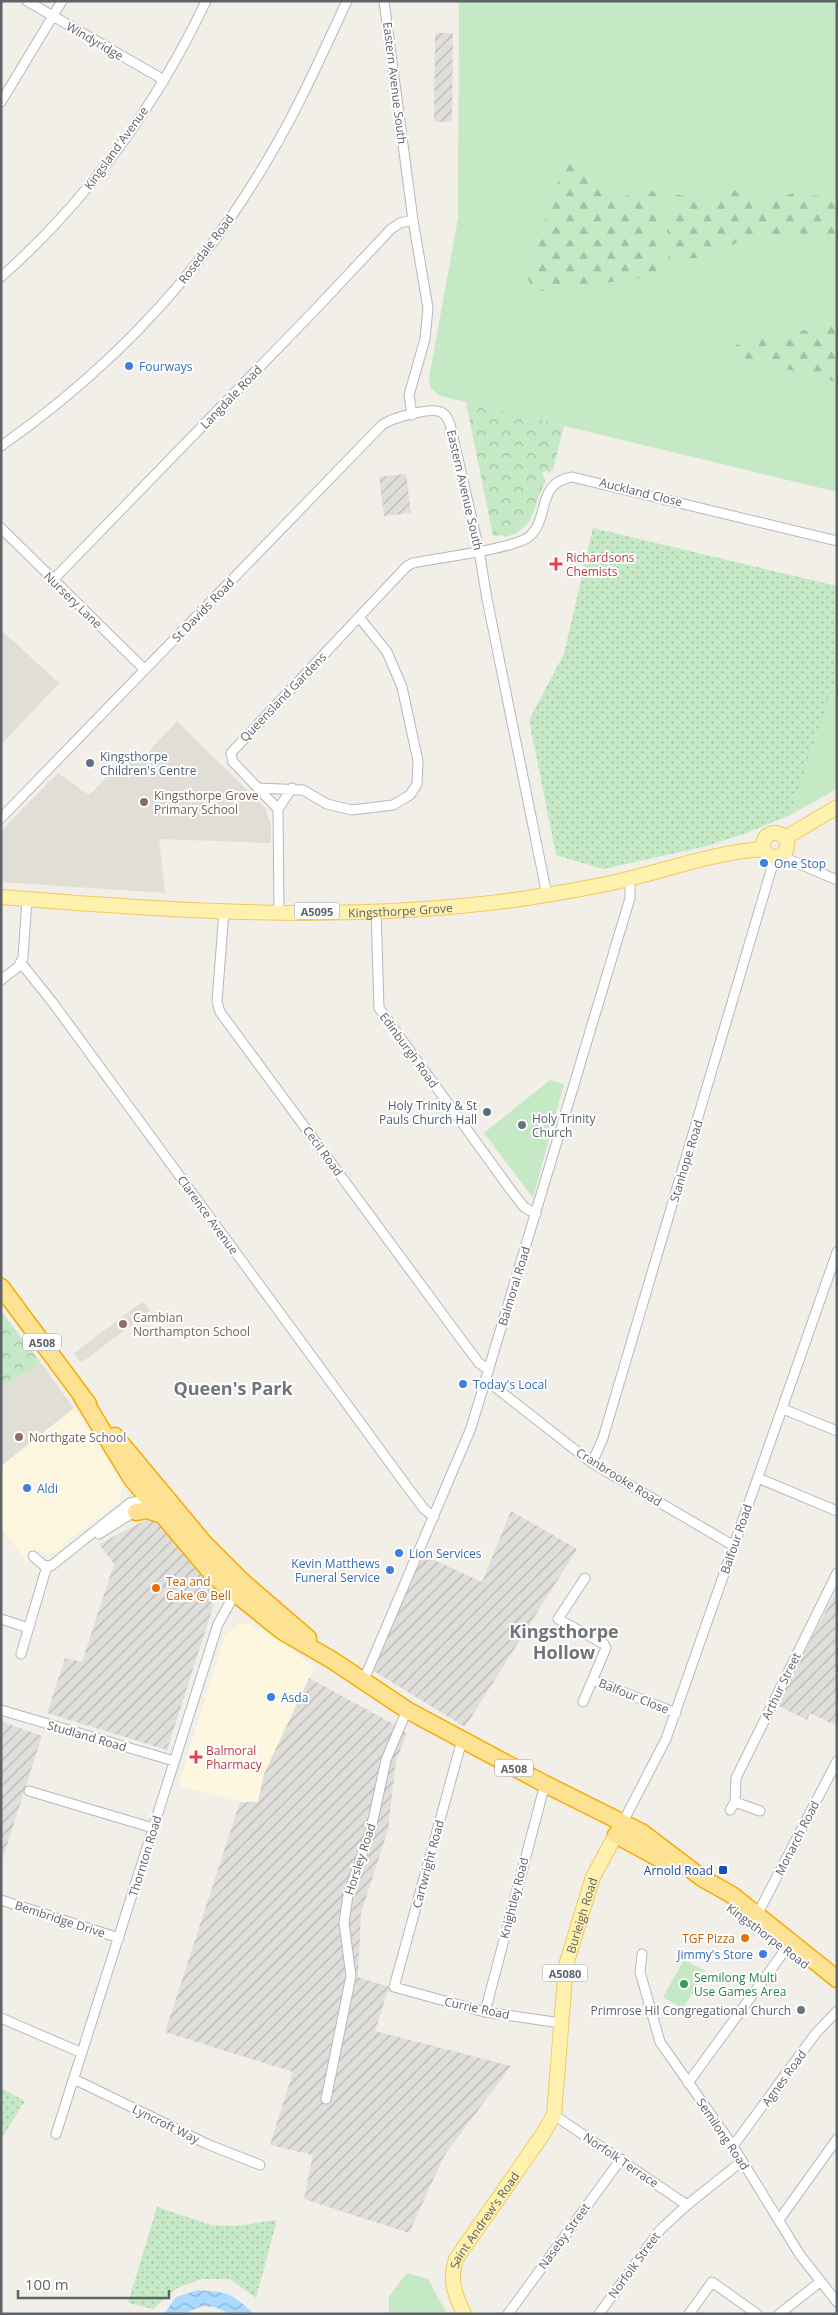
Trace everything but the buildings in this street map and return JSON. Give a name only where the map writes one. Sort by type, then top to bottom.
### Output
[{"type":"highway","name":"A508","points":[[1,1287],[215,1576],[239,1588]]},
{"type":"highway","points":[[137,1473],[152,1493],[149,1499]]},
{"type":"highway","points":[[137,1473],[133,1507],[147,1510],[167,1509]]},
{"type":"highway","name":"A508","points":[[149,1499],[185,1521],[192,1534],[227,1576],[282,1631],[332,1660],[407,1710],[545,1784],[619,1828]]},
{"type":"highway","name":"Kingsthorpe Road","points":[[619,1828],[643,1834],[702,1878],[732,1895],[757,1915],[837,1990]]},
{"type":"highway","name":"Kingsthorpe Road","points":[[702,1878],[723,1903],[837,1979]]},
{"type":"main road","points":[[784,838],[837,807]]},
{"type":"main road","points":[[775,834],[784,838],[787,847],[778,857],[768,855],[764,849],[764,842],[769,836],[775,834]]},
{"type":"main road","name":"Kingsthorpe Grove","points":[[1,897],[224,911],[376,910],[463,906],[547,894],[630,878],[736,850],[764,849]]},
{"type":"main road","name":"Burleigh Road","points":[[544,2134],[554,2115],[566,1966],[593,1878],[619,1828]]},
{"type":"main road","name":"Saint Andrew's Road","points":[[464,2314],[453,2290],[453,2267],[456,2259],[544,2134]]},
{"type":"street","name":"Windyridge","points":[[27,1],[164,80]]},
{"type":"street","points":[[1,102],[62,1]]},
{"type":"street","name":"Kingsland Avenue","points":[[1,277],[52,230],[107,162],[164,80],[206,1]]},
{"type":"street","name":"Rosedale Road","points":[[1,446],[72,393],[105,364],[163,305],[192,270],[219,234],[268,159],[309,85],[347,1]]},
{"type":"street","name":"Eastern Avenue South","points":[[384,1],[413,220],[428,298],[428,325],[410,395],[412,415],[437,411],[443,413],[448,419],[479,550],[487,599],[547,894]]},
{"type":"street","name":"Langdale Road","points":[[52,581],[314,312],[391,229],[400,223],[413,220]]},
{"type":"street","name":"St Davids Road","points":[[1,818],[380,426],[393,418],[412,415]]},
{"type":"street","name":"Auckland Close","points":[[479,550],[527,538],[538,525],[550,490],[558,481],[572,477],[837,541]]},
{"type":"street","name":"Nursery Lane","points":[[1,528],[52,581],[145,670]]},
{"type":"street","name":"Queensland Gardens","points":[[278,809],[233,762],[230,753],[407,566],[413,563],[479,550]]},
{"type":"street","points":[[258,788],[292,788],[303,790],[339,809],[352,810],[393,805],[410,794],[417,784],[418,761],[402,687],[387,652],[359,617]]},
{"type":"street","points":[[279,912],[278,809],[292,788]]},
{"type":"street","points":[[778,857],[837,880]]},
{"type":"street","name":"Stanhope Road","points":[[592,1463],[608,1419],[778,857]]},
{"type":"street","name":"Balmoral Road","points":[[363,1682],[471,1428],[630,898],[630,878]]},
{"type":"street","points":[[1,980],[21,963],[24,954],[27,899]]},
{"type":"street","name":"Edinburgh Road","points":[[376,910],[379,1008],[510,1189],[524,1207],[536,1214]]},
{"type":"street","name":"Cecil Road","points":[[224,911],[217,1002],[220,1012],[479,1363],[489,1370]]},
{"type":"street","name":"Clarence Avenue","points":[[21,963],[53,1003],[410,1491],[424,1509],[434,1517]]},
{"type":"street","name":"Balfour Road","points":[[619,1828],[658,1757],[676,1713],[837,1252]]},
{"type":"street","name":"Cranbrooke Road","points":[[486,1380],[592,1463],[734,1546]]},
{"type":"street","points":[[783,1409],[837,1431]]},
{"type":"street","points":[[758,1478],[837,1512]]},
{"type":"street","points":[[33,1556],[47,1566],[55,1564],[133,1507],[149,1499]]},
{"type":"street","points":[[21,1654],[47,1566]]},
{"type":"street","name":"Arthur Street","points":[[760,1812],[732,1806],[736,1778],[837,1573]]},
{"type":"street","points":[[583,1702],[606,1648],[604,1644],[558,1619],[585,1578]]},
{"type":"street","name":"Thornton Road","points":[[56,2134],[218,1624],[239,1588]]},
{"type":"street","points":[[1,1620],[29,1628]]},
{"type":"street","name":"Balfour Close","points":[[593,1680],[676,1713]]},
{"type":"street","name":"Studland Road","points":[[1,1710],[174,1761]]},
{"type":"street","name":"Horsley Road","points":[[326,2099],[351,1976],[344,1922],[348,1895],[371,1829],[386,1760],[407,1710]]},
{"type":"street","name":"Cartwright Road","points":[[394,1987],[462,1740]]},
{"type":"street","name":"Monarch Road","points":[[757,1915],[837,1761]]},
{"type":"street","name":"Knightley Road","points":[[485,2012],[545,1784]]},
{"type":"street","points":[[29,1791],[153,1828]]},
{"type":"street","name":"Bembridge Drive","points":[[1,1900],[119,1938]]},
{"type":"street","points":[[688,2083],[788,1945]]},
{"type":"street","name":"Semilong Road","points":[[642,1954],[640,1972],[660,2042],[733,2146],[820,2282],[837,2302]]},
{"type":"street","name":"Currie Road","points":[[394,1987],[485,2012],[560,2023]]},
{"type":"street","name":"Agnes Road","points":[[733,2146],[816,2033],[837,2011]]},
{"type":"street","points":[[1,2018],[82,2053]]},
{"type":"street","name":"Lyncroft Way","points":[[74,2080],[207,2144],[260,2165]]},
{"type":"street","name":"Norfolk Terrace","points":[[554,2115],[687,2205]]},
{"type":"street","points":[[779,2220],[837,2139]]},
{"type":"street","name":"Naseby Street","points":[[508,2314],[621,2159]]},
{"type":"street","name":"Norfolk Street","points":[[599,2314],[660,2230],[687,2205],[742,2161]]},
{"type":"street","points":[[689,2314],[712,2282],[757,2314]]},
{"type":"street","points":[[779,2314],[820,2282]]},
{"type":"shaded area","points":[[435,33],[453,33],[452,122],[434,122]]},
{"type":"shaded area","points":[[406,474],[411,513],[384,516],[379,477]]},
{"type":"shaded area","points":[[1,630],[59,683],[1,745]]},
{"type":"shaded area","name":"Kingsthorpe Grove Primary School","points":[[177,721],[265,808],[271,825],[271,843],[159,839],[165,893],[1,882],[1,831],[58,773],[89,795],[132,753],[140,761]]},
{"type":"shaded area","name":"Cambian Northampton School","points":[[143,1301],[150,1311],[81,1363],[74,1353]]},
{"type":"shaded area","name":"Northgate School","points":[[41,1363],[74,1408],[1,1466],[1,1387]]},
{"type":"shaded area","points":[[74,1408],[111,1464],[122,1486],[120,1502],[69,1539],[57,1552],[47,1555],[40,1549],[26,1560],[1,1528],[1,1466]]},
{"type":"shaded area","points":[[511,1511],[577,1549],[465,1727],[369,1668],[419,1553],[482,1582]]},
{"type":"shaded area","points":[[148,1519],[157,1521],[163,1527],[205,1579],[210,1587],[213,1607],[167,1750],[47,1713],[65,1658],[82,1662],[114,1564],[99,1544]]},
{"type":"shaded area","points":[[837,1590],[837,1726],[810,1713],[807,1720],[776,1705]]},
{"type":"shaded area","points":[[239,1624],[250,1624],[291,1648],[314,1668],[264,1774],[258,1802],[240,1802],[178,1786],[225,1635]]},
{"type":"shaded area","points":[[309,1678],[390,1722],[407,1734],[396,1760],[388,1830],[361,1913],[358,1977],[389,1987],[375,2031],[511,2066],[444,2156],[409,2233],[304,2199],[313,2155],[270,2145],[293,2072],[165,2032],[240,1802],[258,1802],[264,1774]]},
{"type":"shaded area","points":[[1,1721],[42,1736],[1,1864]]},
{"type":"green space","points":[[459,1],[837,1],[837,492],[441,396],[431,389],[429,378],[458,218]]},
{"type":"green space","points":[[588,159],[589,172],[595,183],[609,194],[626,196],[646,191],[666,192],[660,222],[663,266],[648,277],[532,291],[527,273],[564,166],[569,161]]},
{"type":"green space","points":[[740,190],[774,201],[795,192],[837,199],[837,234],[824,239],[756,235],[741,240],[710,258],[681,258],[669,263],[667,223],[671,194],[708,197]]},
{"type":"green space","points":[[837,323],[837,382],[739,357],[736,345]]},
{"type":"green space","points":[[466,402],[564,426],[553,470],[548,473],[546,470],[542,474],[546,481],[529,522],[516,533],[505,537],[502,535],[493,536]]},
{"type":"green space","points":[[593,528],[837,586],[837,680],[790,815],[744,834],[707,846],[603,869],[556,855],[529,720],[564,654]]},
{"type":"green space","points":[[837,680],[837,789],[790,815]]},
{"type":"green space","points":[[550,1080],[564,1084],[533,1198],[484,1133]]},
{"type":"green space","points":[[1,1311],[41,1363],[1,1387]]},
{"type":"green space","name":"Semilong Multi Use Games Area","points":[[684,1960],[705,1971],[683,2009],[663,1997]]},
{"type":"green space","points":[[1,2088],[25,2101],[1,2139]]},
{"type":"green space","points":[[157,2207],[211,2225],[236,2226],[277,2220],[256,2298],[230,2279],[202,2279],[177,2288],[153,2309],[128,2303]]},
{"type":"green space","points":[[407,2273],[428,2279],[447,2314],[389,2314],[389,2296]]},
{"type":"water","points":[[198,2290],[230,2295],[255,2314],[230,2314],[215,2307],[202,2306],[183,2314],[164,2314],[176,2297]]},
{"type":"place","name":"Fourways","points":[[129,366]]},
{"type":"place","name":"Richardsons Chemists","points":[[556,564]]},
{"type":"place","name":"Kingsthorpe Children's Centre","points":[[90,763]]},
{"type":"place","name":"Kingsthorpe Grove Primary School","points":[[144,802]]},
{"type":"place","name":"One Stop","points":[[764,863]]},
{"type":"place","name":"Holy Trinity & St Pauls Church Hall","points":[[487,1112]]},
{"type":"place","name":"Holy Trinity Church","points":[[522,1125]]},
{"type":"place","name":"Cambian Northampton School","points":[[123,1324]]},
{"type":"place","name":"Today's Local","points":[[463,1384]]},
{"type":"place","name":"Northgate School","points":[[19,1437]]},
{"type":"place","name":"Aldi","points":[[27,1488]]},
{"type":"place","name":"Lion Services","points":[[399,1553]]},
{"type":"place","name":"Kevin Matthews Funeral Service","points":[[390,1570]]},
{"type":"place","name":"Tea and Cake @ Bell","points":[[156,1588]]},
{"type":"place","name":"Asda","points":[[271,1697]]},
{"type":"place","name":"Balmoral Pharmacy","points":[[196,1757]]},
{"type":"place","name":"Arnold Road","points":[[723,1870]]},
{"type":"place","name":"TGF Pizza","points":[[745,1938]]},
{"type":"place","name":"Jimmy's Store","points":[[763,1954]]},
{"type":"place","name":"Semilong Multi Use Games Area","points":[[684,1984]]},
{"type":"place","name":"Primrose Hil Congregational Church","points":[[801,2010]]},
{"type":"district","name":"Queen's Park","points":[[233,1388]]},
{"type":"district","name":"Kingsthorpe Hollow","points":[[564,1641]]}]
